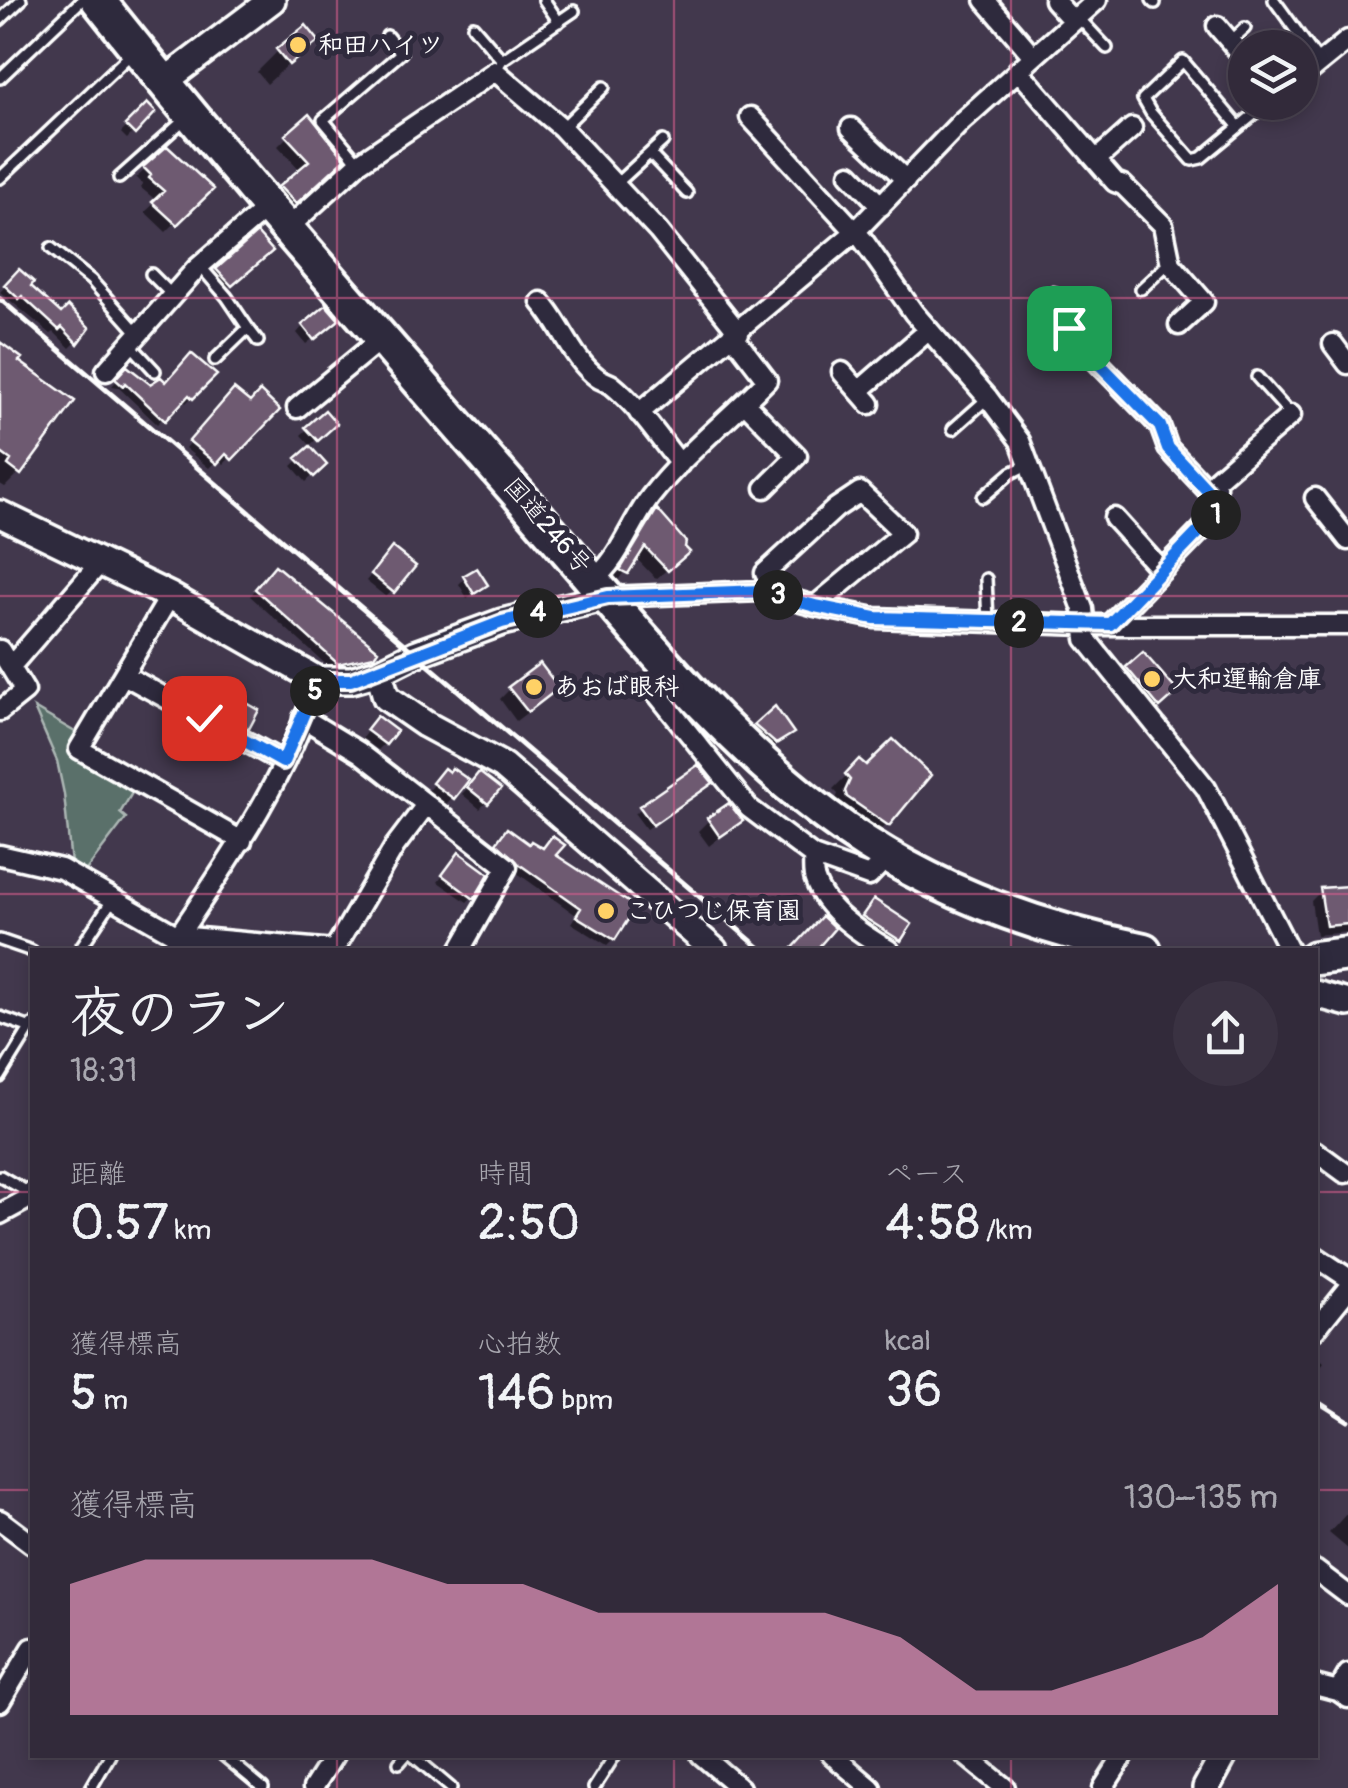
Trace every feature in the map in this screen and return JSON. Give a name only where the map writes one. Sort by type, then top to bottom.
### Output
[{"type":"highway","name":"国道246号","points":[[98,0],[382,338],[600,588],[746,747],[793,790],[888,856],[989,906],[1074,934],[1135,948]]},
{"type":"highway","points":[[1318,958],[1348,954]]},
{"type":"street","points":[[165,82],[272,0]]},
{"type":"street","points":[[985,0],[1033,56]]},
{"type":"street","points":[[1054,0],[1075,19]]},
{"type":"street","points":[[639,414],[855,232],[1018,70],[1096,0]]},
{"type":"street","points":[[1217,26],[1228,30]]},
{"type":"street","points":[[1320,62],[1348,40]]},
{"type":"street","points":[[106,370],[200,266],[279,217],[499,65],[658,231],[768,380],[649,498],[605,570],[600,588]]},
{"type":"street","points":[[1018,70],[1096,160],[1163,224],[1170,261],[1209,308],[1179,325]]},
{"type":"street","points":[[750,117],[855,232],[928,330],[1020,440],[1083,610],[1086,638],[1206,788],[1288,948]]},
{"type":"street","points":[[852,128],[906,180]]},
{"type":"street","points":[[1096,160],[1132,128]]},
{"type":"street","points":[[850,174],[881,206]]},
{"type":"street","points":[[1063,300],[1072,335],[1120,376],[1160,426],[1168,448],[1216,500]]},
{"type":"street","points":[[541,302],[556,319],[562,336],[598,378],[610,384],[639,414],[680,464]]},
{"type":"street","points":[[842,372],[865,398],[928,330]]},
{"type":"street","points":[[297,408],[382,338]]},
{"type":"street","points":[[1333,344],[1348,364]]},
{"type":"street","points":[[745,403],[802,461],[765,488]]},
{"type":"street","points":[[1110,624],[1216,514],[1216,480],[1291,415]]},
{"type":"street","points":[[776,594],[765,573],[836,508],[860,492],[903,533],[815,606]]},
{"type":"street","points":[[1315,498],[1348,540]]},
{"type":"street","points":[[0,514],[170,596],[318,680],[351,680],[379,672],[416,654],[600,588],[761,591],[875,618],[1085,625],[1348,625]]},
{"type":"street","points":[[1114,518],[1162,570]]},
{"type":"street","points":[[0,711],[25,690],[5,658],[100,563]]},
{"type":"street","points":[[170,596],[80,749],[242,841]]},
{"type":"street","points":[[669,666],[653,688],[749,808],[814,856],[869,876],[888,856]]},
{"type":"street","points":[[379,672],[386,697],[438,732],[503,766],[712,948]]},
{"type":"street","points":[[124,675],[283,762]]},
{"type":"street","points":[[175,943],[242,841],[304,718],[318,680]]},
{"type":"street","points":[[304,718],[358,752],[508,867],[461,948]]},
{"type":"street","points":[[335,948],[395,846],[426,805]]},
{"type":"street","points":[[0,855],[61,869],[113,899],[175,943],[289,948]]},
{"type":"street","points":[[814,856],[814,879],[832,906],[886,948]]},
{"type":"street","points":[[1318,995],[1348,1003]]},
{"type":"street","points":[[1318,1153],[1345,1173]]},
{"type":"street","points":[[0,1214],[30,1194]]},
{"type":"street","points":[[1318,1258],[1348,1278]]},
{"type":"street","points":[[1318,1326],[1348,1289]]},
{"type":"street","points":[[0,1520],[30,1542]]},
{"type":"street","points":[[1318,1572],[1348,1595]]},
{"type":"street","points":[[0,1702],[30,1651]]},
{"type":"street","points":[[1318,1686],[1343,1694],[1348,1674]]},
{"type":"street","points":[[312,1788],[329,1758]]},
{"type":"street","points":[[705,1758],[740,1788]]},
{"type":"street","points":[[836,1758],[871,1788]]},
{"type":"street","points":[[967,1758],[984,1782],[1005,1788]]},
{"type":"street","points":[[1104,1788],[1115,1758]]},
{"type":"street","points":[[1206,1788],[1222,1758]]},
{"type":"lane","points":[[0,20],[21,0]]},
{"type":"lane","points":[[0,78],[82,0]]},
{"type":"lane","points":[[544,0],[558,22]]},
{"type":"lane","points":[[1276,1],[1320,62]]},
{"type":"lane","points":[[473,26],[499,65],[574,12]]},
{"type":"lane","points":[[1075,19],[1107,48]]},
{"type":"lane","points":[[359,163],[323,120],[401,53],[387,36]]},
{"type":"lane","points":[[0,178],[136,48]]},
{"type":"lane","points":[[1238,127],[1183,62],[1143,100],[1192,160],[1201,158],[1247,120]]},
{"type":"lane","points":[[562,128],[604,87]]},
{"type":"lane","points":[[119,178],[191,113]]},
{"type":"lane","points":[[1132,128],[1150,113]]},
{"type":"lane","points":[[615,185],[663,141]]},
{"type":"lane","points":[[650,154],[687,193]]},
{"type":"lane","points":[[50,248],[91,280],[155,371]]},
{"type":"lane","points":[[1140,289],[1170,261]]},
{"type":"lane","points":[[200,266],[228,297],[258,341]]},
{"type":"lane","points":[[151,274],[172,295]]},
{"type":"lane","points":[[215,360],[248,328]]},
{"type":"lane","points":[[1257,377],[1291,415]]},
{"type":"lane","points":[[953,429],[988,398]]},
{"type":"lane","points":[[983,497],[1011,473],[1029,464]]},
{"type":"lane","points":[[986,579],[988,622]]},
{"type":"lane","points":[[81,948],[113,899]]},
{"type":"lane","points":[[0,940],[30,951]]},
{"type":"lane","points":[[0,1017],[30,1026]]},
{"type":"lane","points":[[0,1077],[30,1030]]},
{"type":"lane","points":[[0,1176],[30,1192]]},
{"type":"lane","points":[[92,1788],[108,1758]]},
{"type":"lane","points":[[227,1758],[263,1788]]},
{"type":"lane","points":[[406,1758],[451,1788]]},
{"type":"lane","points":[[608,1788],[596,1784],[613,1758]]},
{"type":"lane","points":[[89,1762],[102,1769]]},
{"type":"green space","points":[[34,708],[80,735],[72,750],[135,788],[120,813],[126,818],[84,873],[71,864],[57,761]]},
{"type":"building","name":"和田ハイツ","points":[[306,25],[319,41],[289,65],[276,49]]},
{"type":"building","points":[[147,103],[156,112],[135,135],[125,125]]},
{"type":"building","points":[[309,114],[345,159],[296,204],[279,186],[309,161],[285,135]]},
{"type":"building","points":[[167,146],[214,189],[177,225],[152,202],[164,191],[143,167]]},
{"type":"building","points":[[257,233],[273,251],[232,286],[216,269]]},
{"type":"building","points":[[19,269],[34,282],[31,286],[61,313],[68,306],[90,328],[78,344],[62,327],[59,330],[4,285]]},
{"type":"building","points":[[326,305],[339,320],[314,340],[302,325]]},
{"type":"building","points":[[0,342],[22,358],[19,361],[75,401],[21,475],[0,452]]},
{"type":"building","points":[[191,353],[217,375],[193,399],[189,395],[165,421],[125,383],[123,386],[115,379],[127,366],[150,384],[161,377],[166,382]]},
{"type":"building","points":[[234,389],[250,402],[260,391],[280,410],[232,460],[226,454],[217,464],[189,441]]},
{"type":"building","points":[[325,410],[337,424],[318,441],[305,427]]},
{"type":"building","points":[[310,446],[327,465],[314,477],[296,458]]},
{"type":"building","points":[[657,509],[690,552],[668,571],[645,547],[628,574],[620,570]]},
{"type":"building","points":[[392,547],[416,566],[394,593],[371,574]]},
{"type":"building","points":[[275,565],[378,650],[374,656],[338,664],[255,589]]},
{"type":"building","points":[[477,568],[488,585],[474,594],[463,576]]},
{"type":"building","name":"大和運輸倉庫","points":[[1143,652],[1178,692],[1160,708],[1126,667]]},
{"type":"building","name":"あおば眼科","points":[[540,663],[559,688],[528,712],[508,687]]},
{"type":"building","points":[[217,686],[259,710],[249,729],[206,705]]},
{"type":"building","points":[[775,706],[794,733],[776,744],[754,725]]},
{"type":"building","points":[[377,716],[397,731],[386,745],[366,730]]},
{"type":"building","points":[[893,739],[931,775],[889,826],[847,797],[845,791],[850,780],[845,774],[859,759],[866,765]]},
{"type":"building","points":[[698,765],[713,783],[653,825],[639,806]]},
{"type":"building","points":[[444,768],[449,772],[452,768],[469,780],[454,799],[432,783]]},
{"type":"building","points":[[479,772],[501,789],[488,804],[467,787]]},
{"type":"building","points":[[729,803],[743,821],[720,837],[707,818]]},
{"type":"building","points":[[507,828],[529,844],[531,841],[543,848],[552,836],[565,845],[556,855],[636,907],[615,940],[576,916],[581,908],[496,843]]},
{"type":"building","points":[[459,852],[489,874],[474,899],[442,875]]},
{"type":"building","points":[[1348,886],[1348,924],[1326,926],[1320,888]]},
{"type":"building","points":[[874,899],[912,924],[901,941],[862,916]]},
{"type":"building","points":[[822,916],[835,928],[818,948],[793,948]]},
{"type":"railway","points":[[0,299],[760,948]]},
{"type":"railway","points":[[1318,1402],[1348,1421]]},
{"type":"place","name":"和田ハイツ","points":[[298,45]]},
{"type":"place","name":"大和運輸倉庫","points":[[1152,679]]},
{"type":"place","name":"あおば眼科","points":[[534,687]]},
{"type":"place","name":"こひつじ保育園","points":[[606,911]]},
{"type":"route","points":[[204,718],[283,762],[318,680],[351,680],[379,672],[502,622],[608,597],[761,591],[875,618],[1110,624],[1216,514],[1216,500],[1168,448],[1160,426],[1076,340],[1069,328]]}]
